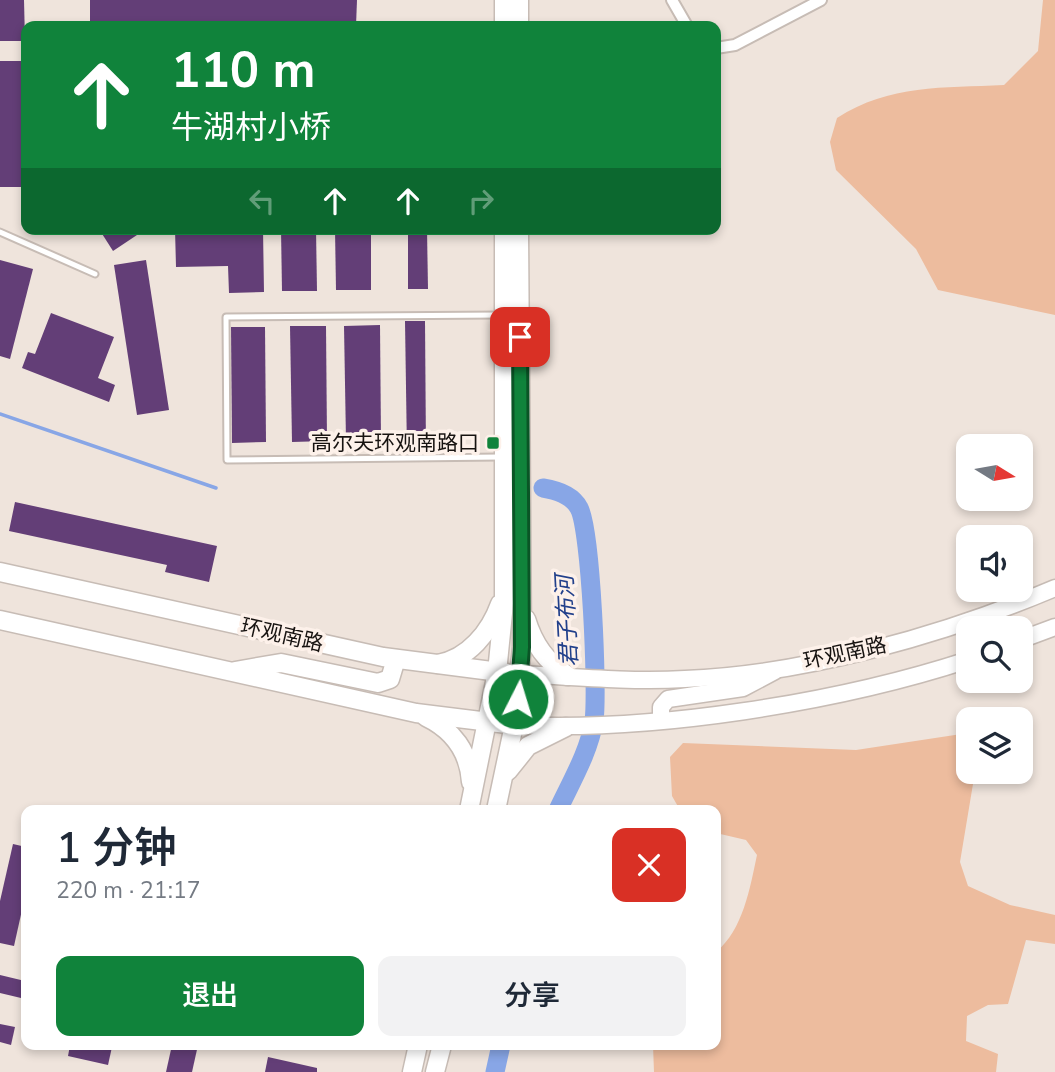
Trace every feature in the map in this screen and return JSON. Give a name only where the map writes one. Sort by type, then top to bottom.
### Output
[{"type":"main road","points":[[504,0],[504,21]]},
{"type":"main road","points":[[519,0],[519,21]]},
{"type":"main road","points":[[497,805],[514,725],[521,674],[513,593],[504,235]]},
{"type":"main road","points":[[510,467],[519,235]]},
{"type":"main road","name":"环观南路","points":[[0,572],[396,659],[521,674]]},
{"type":"main road","points":[[430,665],[455,659],[477,643],[513,593]]},
{"type":"main road","points":[[469,805],[513,593]]},
{"type":"main road","points":[[513,593],[524,612],[537,647],[547,660],[568,677]]},
{"type":"main road","points":[[0,620],[416,713],[514,725]]},
{"type":"main road","points":[[232,672],[281,663],[385,683],[393,674],[396,659]]},
{"type":"main road","points":[[416,713],[447,731],[464,752],[471,778],[469,805]]},
{"type":"main road","points":[[503,783],[510,768],[528,746],[566,727]]},
{"type":"main road","points":[[412,1072],[417,1050]]},
{"type":"main road","points":[[436,1072],[441,1050]]},
{"type":"street","points":[[672,0],[684,21]]},
{"type":"street","points":[[721,47],[735,45],[821,0]]},
{"type":"street","name":"环观南路","points":[[521,674],[688,679],[783,666],[915,637],[990,614],[1055,587]]},
{"type":"street","points":[[1033,635],[1055,626]]},
{"type":"street","name":"环观南路","points":[[566,727],[661,720],[840,693],[956,663]]},
{"type":"street","points":[[661,720],[660,706],[668,699],[743,688],[783,666]]},
{"type":"street","points":[[514,725],[566,727]]},
{"type":"lane","points":[[0,232],[95,274]]},
{"type":"lane","points":[[504,315],[226,317],[227,460],[510,467]]},
{"type":"shaded area","points":[[1043,0],[1055,0],[1055,315],[938,290],[916,249],[836,170],[830,142],[837,118],[877,99],[917,90],[1004,85],[1038,51]]},
{"type":"shaded area","points":[[956,735],[956,784],[973,784],[960,862],[968,886],[1010,905],[1055,915],[1055,944],[1026,940],[1008,1004],[988,1005],[967,1016],[966,1041],[998,1054],[996,1072],[654,1072],[653,1050],[721,1050],[721,947],[733,932],[744,908],[757,855],[746,840],[721,834],[721,805],[677,805],[672,796],[670,757],[683,743],[856,750]]},
{"type":"building","points":[[0,0],[24,0],[21,41],[0,41]]},
{"type":"building","points":[[90,0],[357,0],[356,21],[90,21]]},
{"type":"building","points":[[0,61],[21,61],[21,187],[0,187]]},
{"type":"building","points":[[103,235],[137,235],[113,251]]},
{"type":"building","points":[[175,235],[263,235],[264,292],[229,293],[228,266],[176,267]]},
{"type":"building","points":[[281,235],[316,235],[317,291],[282,291]]},
{"type":"building","points":[[335,235],[371,235],[371,290],[336,290]]},
{"type":"building","points":[[408,235],[427,235],[428,289],[408,289]]},
{"type":"building","points":[[0,260],[33,269],[10,359],[0,356]]},
{"type":"building","points":[[146,260],[169,410],[137,415],[114,265]]},
{"type":"building","points":[[51,313],[114,337],[98,378],[115,385],[109,402],[22,368],[28,352],[35,354]]},
{"type":"building","points":[[405,321],[425,321],[426,453],[407,453]]},
{"type":"building","points":[[380,325],[381,441],[346,441],[344,326]]},
{"type":"building","points":[[290,326],[326,326],[327,441],[292,442]]},
{"type":"building","points":[[231,327],[265,327],[266,442],[232,443]]},
{"type":"building","points":[[15,502],[217,546],[209,582],[165,572],[167,565],[9,531]]},
{"type":"building","points":[[13,844],[21,846],[21,914],[14,946],[0,943],[0,901]]},
{"type":"building","points":[[0,975],[21,980],[21,998],[0,993]]},
{"type":"building","points":[[0,1024],[15,1027],[11,1045],[0,1042]]},
{"type":"building","points":[[69,1050],[111,1050],[108,1065],[68,1056]]},
{"type":"building","points":[[171,1050],[197,1050],[192,1072],[166,1072]]},
{"type":"building","points":[[268,1057],[317,1068],[317,1072],[265,1072]]},
{"type":"waterway","name":"君子布河","points":[[0,414],[216,488]]},
{"type":"waterway","name":"君子布河","points":[[543,488],[568,496],[579,508],[587,546],[594,646],[595,704],[592,733],[560,805]]},
{"type":"waterway","name":"君子布河","points":[[495,1072],[500,1050]]},
{"type":"place","name":"高尔夫环观南路口","points":[[493,443]]},
{"type":"route","points":[[518,699],[522,647],[520,337]]}]
